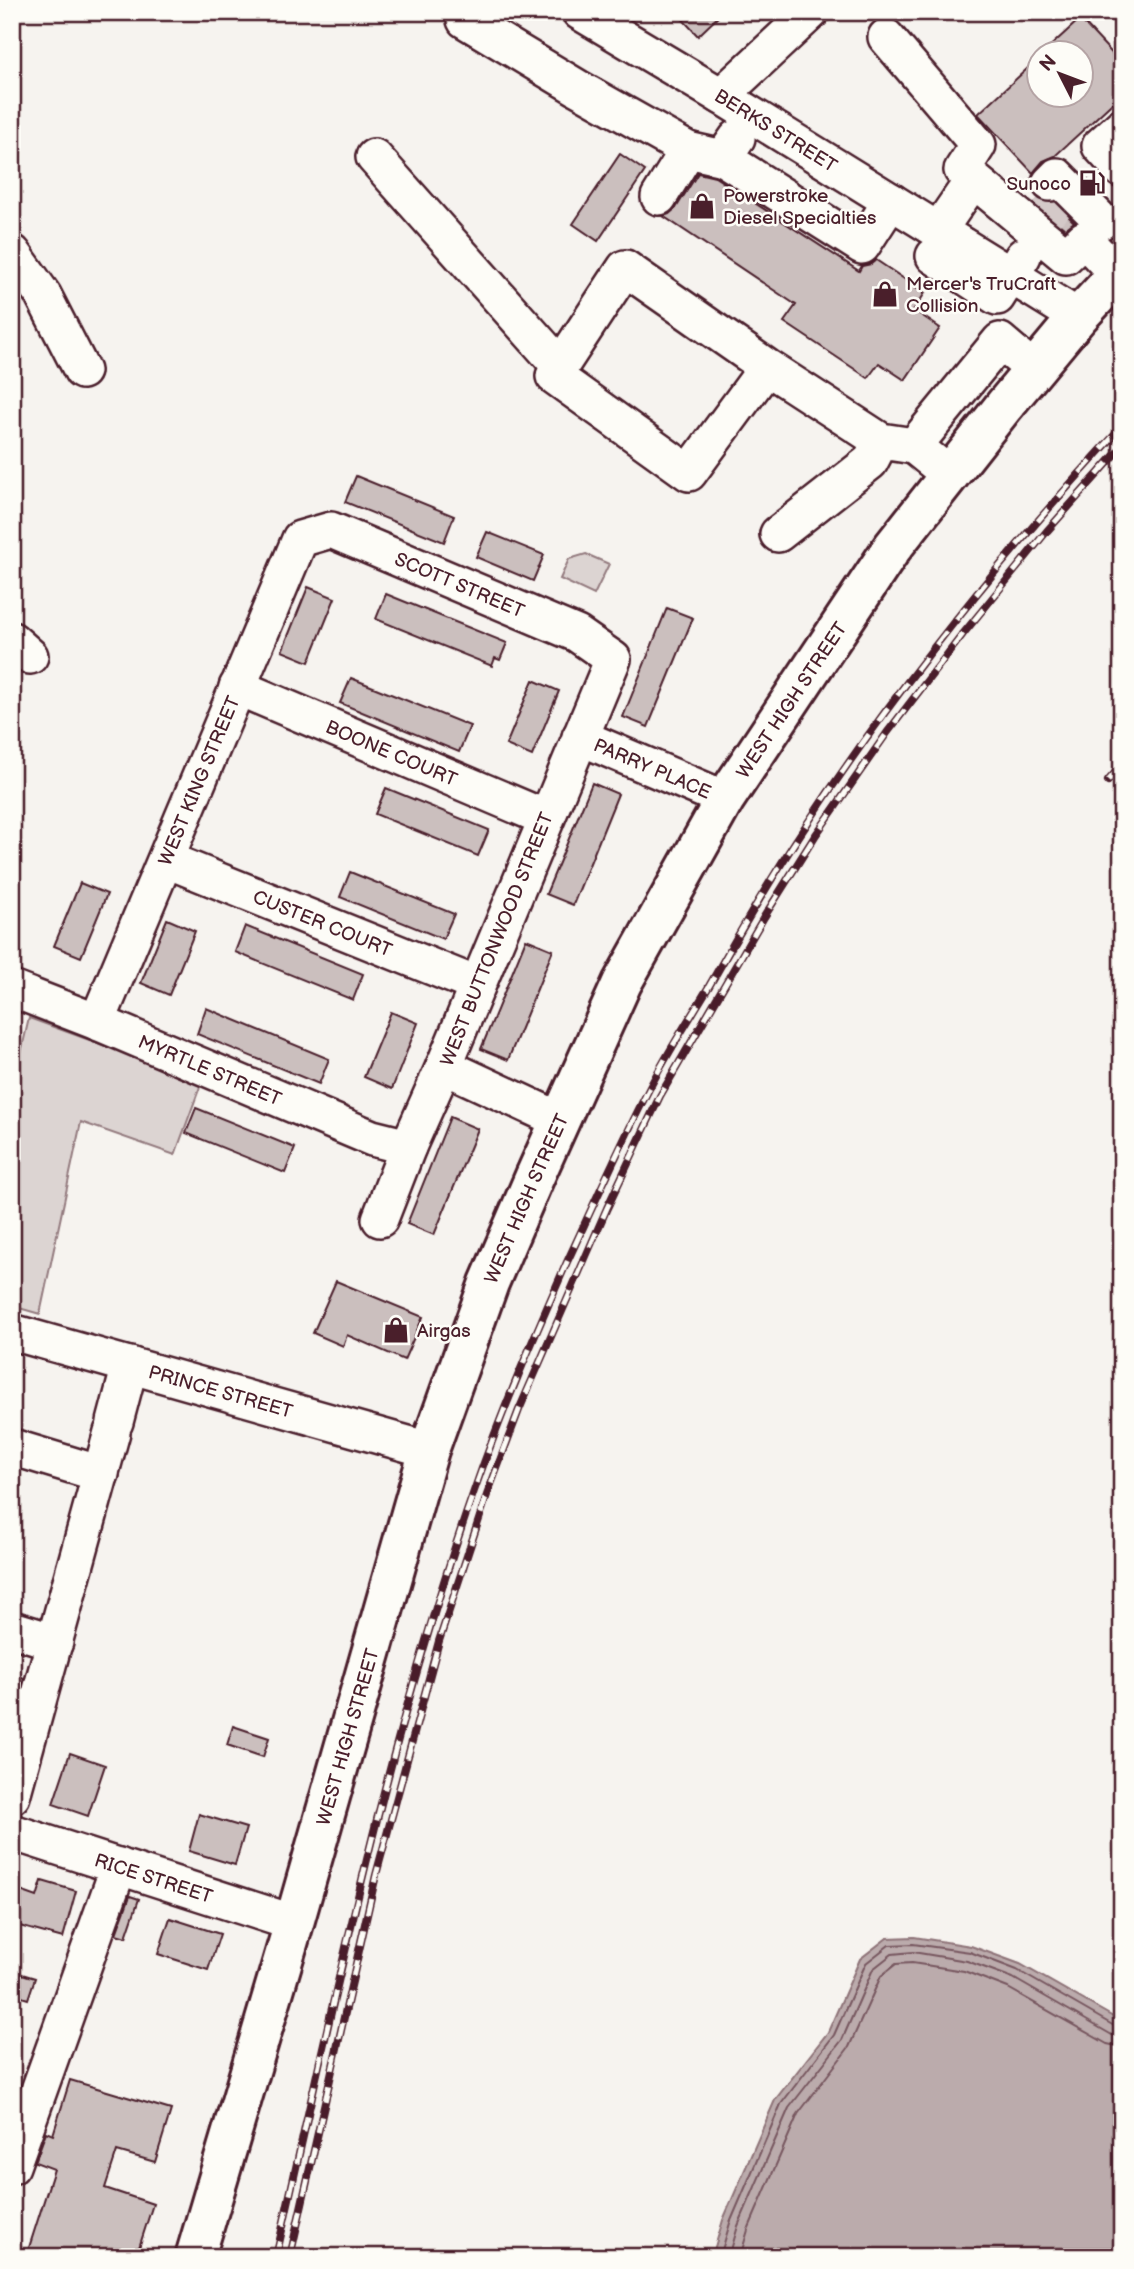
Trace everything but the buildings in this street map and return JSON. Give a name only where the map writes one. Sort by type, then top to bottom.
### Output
[{"type":"main road","name":"WEST HIGH STREET","points":[[195,2257],[429,1450],[489,1283],[622,983],[725,799],[892,548],[1034,370],[1119,272]]},
{"type":"street","name":"BERKS STREET","points":[[580,12],[753,116],[885,211],[929,234],[1004,286],[1078,317]]},
{"type":"street","points":[[720,96],[811,12]]},
{"type":"street","points":[[465,20],[688,150],[723,158],[862,246],[885,211]]},
{"type":"street","points":[[886,37],[978,145],[962,170],[973,180],[1030,221],[1066,256],[1103,221]]},
{"type":"street","points":[[723,158],[753,116]]},
{"type":"street","points":[[1122,126],[1100,146],[1122,170]]},
{"type":"street","points":[[659,197],[688,150]]},
{"type":"street","points":[[374,157],[561,366]]},
{"type":"street","points":[[929,234],[973,180]]},
{"type":"street","points":[[1062,190],[1103,221],[1119,272]]},
{"type":"street","points":[[778,534],[870,462],[898,444],[1000,341],[1004,286],[1030,221]]},
{"type":"street","points":[[13,253],[43,295],[82,371]]},
{"type":"street","points":[[767,367],[689,473],[554,376],[625,268],[767,367],[950,475]]},
{"type":"street","points":[[1000,341],[1034,370]]},
{"type":"street","name":"SCOTT STREET","points":[[300,539],[331,530],[577,634],[613,659]]},
{"type":"street","name":"WEST KING STREET","points":[[97,1022],[300,539]]},
{"type":"street","name":"WEST BUTTONWOOD STREET","points":[[380,1219],[613,659]]},
{"type":"street","name":"BOONE COURT","points":[[237,687],[546,818]]},
{"type":"street","name":"PARRY PLACE","points":[[580,737],[725,799]]},
{"type":"street","name":"CUSTER COURT","points":[[167,860],[477,985]]},
{"type":"street","name":"MYRTLE STREET","points":[[12,989],[372,1138],[408,1147]]},
{"type":"street","points":[[444,1066],[560,1120]]},
{"type":"street","name":"PRINCE STREET","points":[[12,1332],[429,1450]]},
{"type":"street","points":[[15,1774],[55,1642],[130,1366]]},
{"type":"street","points":[[12,1447],[101,1474]]},
{"type":"street","points":[[12,1629],[55,1642]]},
{"type":"street","name":"RICE STREET","points":[[12,1832],[294,1923]]},
{"type":"street","points":[[12,2166],[119,1866]]},
{"type":"shaded area","points":[[586,554],[609,564],[594,595],[560,579],[569,559]]},
{"type":"shaded area","points":[[29,1018],[202,1081],[175,1155],[81,1122],[40,1314],[12,1306],[12,1091]]},
{"type":"water","points":[[914,1937],[971,1946],[1020,1964],[1122,2022],[1122,2257],[712,2257],[723,2220],[775,2100],[828,2032],[860,1959],[887,1938]]},
{"type":"tunnel","points":[[1038,222],[1064,197]]},
{"type":"railway","points":[[276,2257],[364,1871],[388,1775],[443,1585],[474,1491],[507,1404],[596,1199],[668,1054],[778,869],[839,777],[954,622],[1036,523],[1122,427]]},
{"type":"railway","points":[[290,2257],[376,1875],[439,1641],[487,1495],[519,1410],[607,1208],[660,1096],[764,917],[815,836],[887,733],[963,634],[1047,531],[1122,447]]},
{"type":"railway","points":[[1108,781],[1122,765]]},
{"type":"place","name":"Sunoco","points":[[1092,183]]},
{"type":"place","name":"Powerstroke Diesel Specialties","points":[[702,206]]},
{"type":"place","name":"Mercer's TruCraft Collision","points":[[885,294]]},
{"type":"place","name":"Airgas","points":[[396,1330]]}]
